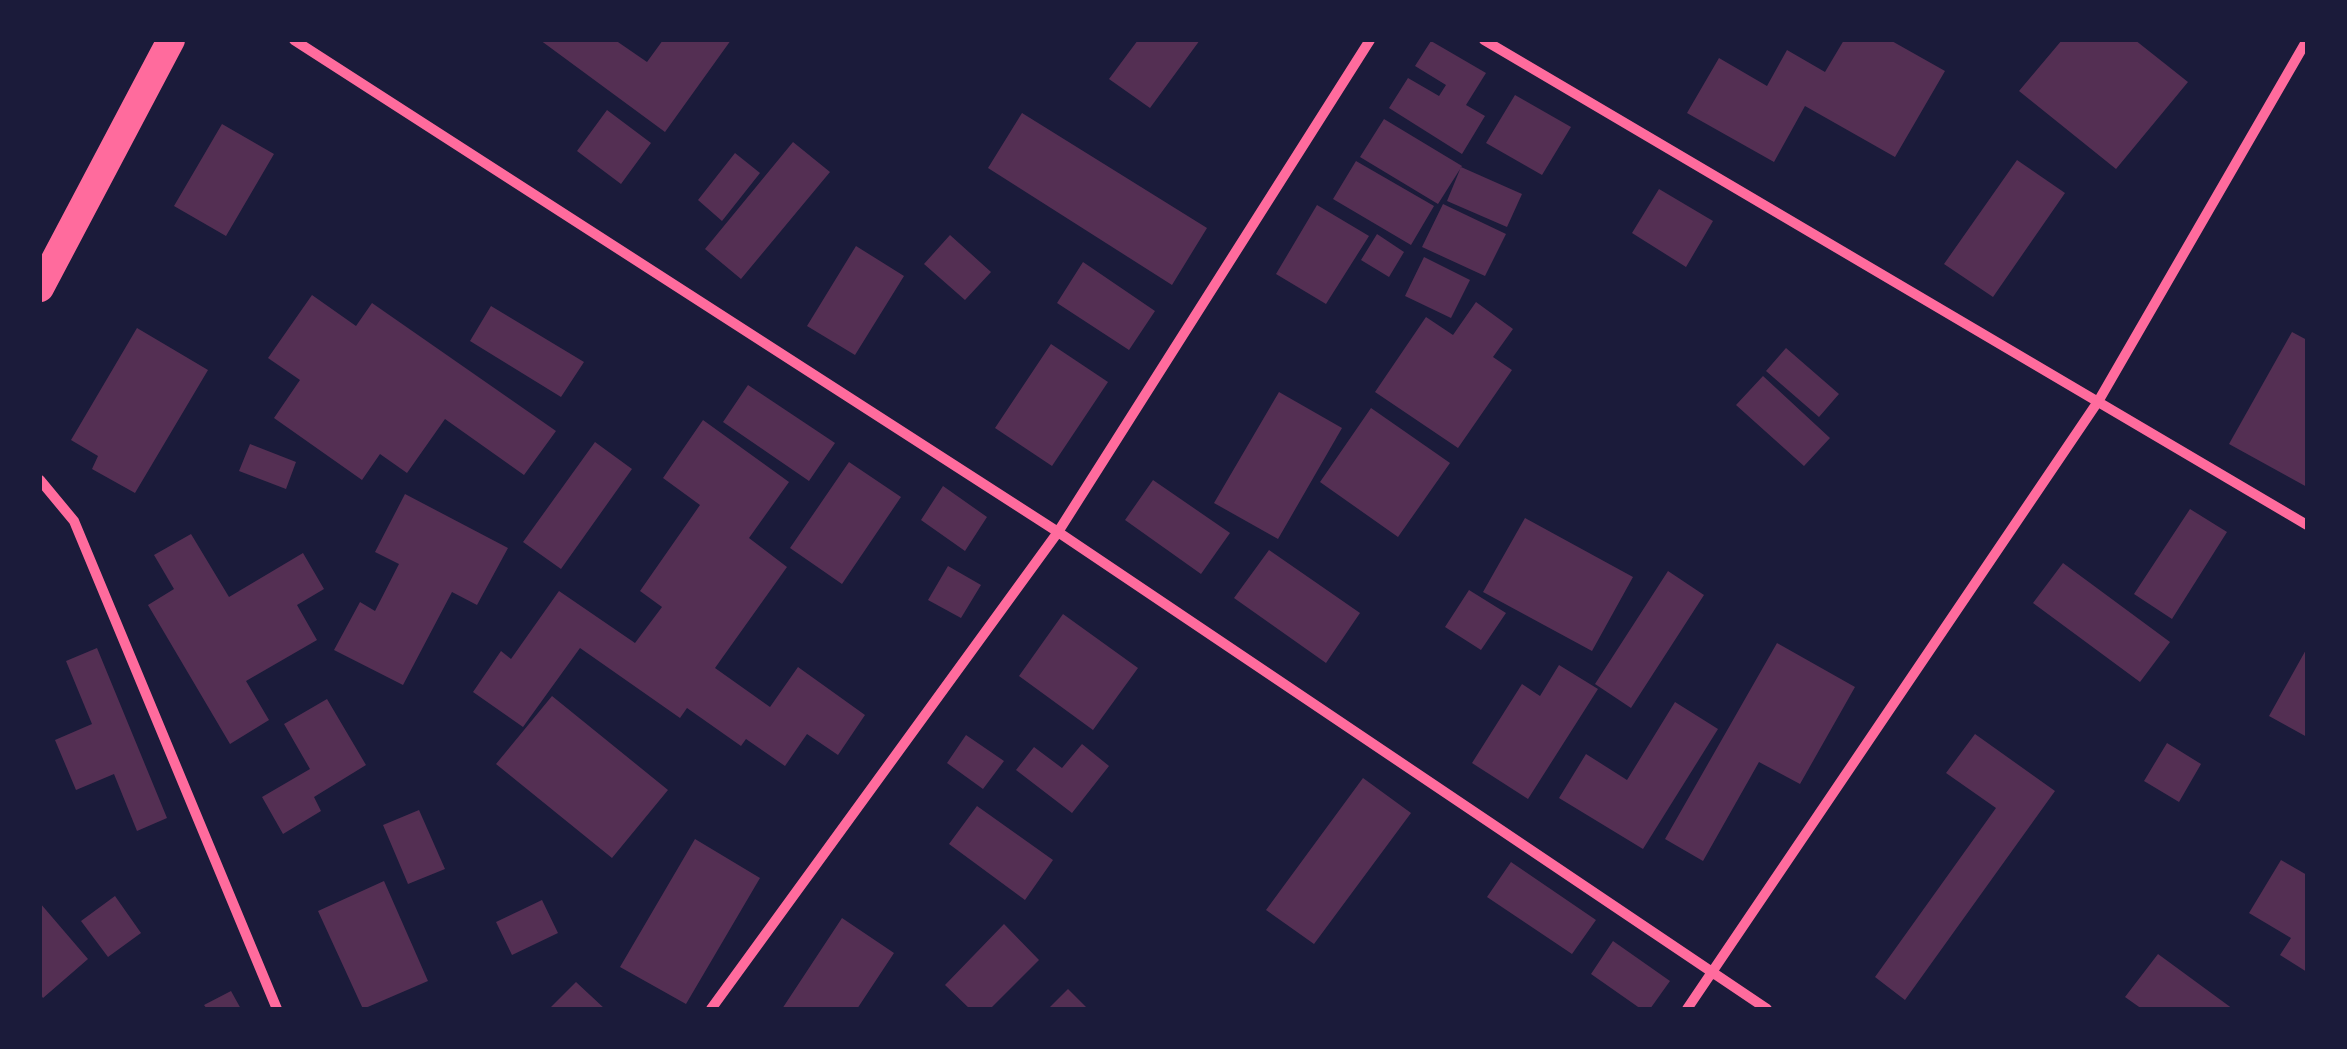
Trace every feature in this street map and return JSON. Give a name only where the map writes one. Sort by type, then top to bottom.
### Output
[{"type":"highway","points":[[40,288],[171,40]]},
{"type":"street","points":[[294,40],[1058,532],[1767,1009]]},
{"type":"street","points":[[711,1009],[1058,532],[1370,40]]},
{"type":"street","points":[[1484,40],[2307,525]]},
{"type":"street","points":[[1687,1009],[2100,400],[2307,40]]},
{"type":"street","points":[[40,480],[74,522],[278,1009]]},
{"type":"building","points":[[540,40],[615,40],[647,62],[663,40],[731,40],[665,132]]},
{"type":"building","points":[[1138,40],[1200,40],[1150,108],[1109,79]]},
{"type":"building","points":[[1844,40],[1890,40],[1945,71],[1895,157],[1805,106],[1774,162],[1687,113],[1719,58],[1767,86],[1787,50],[1825,72]]},
{"type":"building","points":[[2062,40],[2135,40],[2188,82],[2116,169],[2019,91]]},
{"type":"building","points":[[1431,41],[1486,73],[1466,105],[1485,116],[1462,154],[1389,108],[1408,78],[1439,96],[1446,85],[1415,66]]},
{"type":"building","points":[[1515,95],[1571,127],[1542,175],[1486,143]]},
{"type":"building","points":[[607,110],[651,143],[621,184],[577,151]]},
{"type":"building","points":[[1022,113],[1207,228],[1172,285],[988,168]]},
{"type":"building","points":[[1384,119],[1462,166],[1438,204],[1360,157]]},
{"type":"building","points":[[222,124],[274,154],[226,236],[174,206]]},
{"type":"building","points":[[793,142],[830,172],[741,279],[705,249]]},
{"type":"building","points":[[735,153],[760,173],[722,221],[698,200]]},
{"type":"building","points":[[2017,160],[2065,193],[1993,297],[1944,264]]},
{"type":"building","points":[[1356,161],[1434,206],[1411,245],[1333,199]]},
{"type":"building","points":[[1461,167],[1522,194],[1507,227],[1447,201]]},
{"type":"building","points":[[1659,189],[1713,221],[1686,267],[1632,233]]},
{"type":"building","points":[[1443,204],[1506,234],[1485,276],[1422,247]]},
{"type":"building","points":[[1317,205],[1369,236],[1326,304],[1276,274]]},
{"type":"building","points":[[1377,234],[1404,252],[1389,277],[1361,260]]},
{"type":"building","points":[[950,235],[991,272],[965,300],[924,264]]},
{"type":"building","points":[[856,246],[904,276],[855,355],[807,326]]},
{"type":"building","points":[[1424,257],[1470,280],[1451,318],[1405,296]]},
{"type":"building","points":[[1083,262],[1155,311],[1129,350],[1057,303]]},
{"type":"building","points":[[312,295],[356,326],[372,303],[556,431],[524,475],[445,419],[407,473],[380,454],[362,480],[274,418],[300,380],[268,358]]},
{"type":"building","points":[[1476,302],[1513,329],[1493,357],[1512,370],[1458,448],[1375,392],[1426,317],[1453,335]]},
{"type":"building","points":[[491,306],[584,362],[561,397],[470,341]]},
{"type":"building","points":[[137,328],[208,370],[135,493],[92,469],[98,456],[71,440]]},
{"type":"building","points":[[2292,332],[2307,340],[2307,487],[2229,444]]},
{"type":"building","points":[[1051,344],[1108,382],[1052,466],[995,428]]},
{"type":"building","points":[[1786,348],[1839,394],[1819,417],[1766,371]]},
{"type":"building","points":[[1763,376],[1830,438],[1804,466],[1736,405]]},
{"type":"building","points":[[748,385],[835,443],[809,481],[723,422]]},
{"type":"building","points":[[1279,392],[1342,428],[1278,539],[1214,503]]},
{"type":"building","points":[[1371,408],[1450,463],[1398,537],[1320,482]]},
{"type":"building","points":[[703,420],[789,482],[749,538],[787,567],[715,668],[770,707],[798,667],[865,715],[838,755],[807,734],[785,766],[746,739],[741,746],[687,708],[680,718],[580,648],[523,727],[473,692],[501,651],[511,659],[559,591],[635,643],[662,607],[640,591],[700,505],[663,478]]},
{"type":"building","points":[[595,442],[632,469],[561,569],[523,542]]},
{"type":"building","points":[[250,444],[296,462],[286,489],[239,471]]},
{"type":"building","points":[[849,462],[901,497],[842,584],[790,548]]},
{"type":"building","points":[[1153,480],[1230,533],[1201,574],[1125,520]]},
{"type":"building","points":[[943,486],[987,517],[965,551],[921,520]]},
{"type":"building","points":[[405,494],[508,548],[477,605],[452,592],[403,685],[334,650],[360,602],[375,611],[399,564],[375,552]]},
{"type":"building","points":[[2190,509],[2227,532],[2172,619],[2134,594]]},
{"type":"building","points":[[1525,518],[1633,577],[1592,651],[1483,592]]},
{"type":"building","points":[[191,534],[229,597],[303,553],[324,589],[297,605],[317,640],[246,681],[269,720],[230,744],[148,605],[174,589],[154,555]]},
{"type":"building","points":[[1269,550],[1360,613],[1326,663],[1234,598]]},
{"type":"building","points":[[2063,563],[2170,642],[2140,682],[2033,603]]},
{"type":"building","points":[[948,566],[981,585],[961,618],[928,600]]},
{"type":"building","points":[[1668,571],[1704,595],[1631,708],[1595,684]]},
{"type":"building","points":[[1469,590],[1506,613],[1481,650],[1445,627]]},
{"type":"building","points":[[1063,614],[1138,668],[1093,730],[1019,676]]},
{"type":"building","points":[[1777,643],[1855,687],[1800,784],[1759,762],[1703,861],[1665,839]]},
{"type":"building","points":[[97,648],[167,818],[137,831],[114,774],[76,790],[55,740],[92,724],[66,661]]},
{"type":"building","points":[[2307,648],[2307,737],[2269,716]]},
{"type":"building","points":[[1559,665],[1598,689],[1528,799],[1472,763],[1522,684],[1540,696]]},
{"type":"building","points":[[552,696],[668,790],[612,858],[496,764]]},
{"type":"building","points":[[327,699],[366,765],[314,797],[321,811],[283,834],[262,797],[310,769],[284,724]]},
{"type":"building","points":[[1675,702],[1718,729],[1643,849],[1559,798],[1586,754],[1627,780]]},
{"type":"building","points":[[1975,734],[2055,791],[1905,1000],[1875,977],[1996,808],[1946,773]]},
{"type":"building","points":[[966,735],[1004,761],[983,789],[947,763]]},
{"type":"building","points":[[2167,743],[2201,764],[2179,802],[2144,781]]},
{"type":"building","points":[[1082,744],[1109,766],[1072,813],[1016,770],[1034,747],[1062,768]]},
{"type":"building","points":[[1363,778],[1411,813],[1314,944],[1266,910]]},
{"type":"building","points":[[977,806],[1053,860],[1025,900],[949,844]]},
{"type":"building","points":[[419,810],[445,869],[408,884],[383,825]]},
{"type":"building","points":[[695,839],[760,878],[686,1004],[620,967]]},
{"type":"building","points":[[2281,860],[2307,875],[2307,972],[2280,955],[2291,938],[2249,913]]},
{"type":"building","points":[[1511,862],[1596,920],[1572,954],[1487,897]]},
{"type":"building","points":[[384,881],[428,981],[363,1009],[318,911]]},
{"type":"building","points":[[115,896],[141,933],[108,957],[81,921]]},
{"type":"building","points":[[542,900],[558,933],[512,955],[496,922]]},
{"type":"building","points":[[40,903],[88,959],[43,998],[40,994]]},
{"type":"building","points":[[842,918],[894,953],[857,1009],[782,1009]]},
{"type":"building","points":[[1004,924],[1039,960],[990,1009],[970,1009],[945,985]]},
{"type":"building","points":[[1613,941],[1670,981],[1650,1009],[1641,1009],[1591,974]]},
{"type":"building","points":[[2158,954],[2233,1009],[2142,1009],[2125,997]]},
{"type":"building","points":[[576,982],[605,1009],[549,1009]]},
{"type":"building","points":[[1068,989],[1088,1009],[1048,1009]]},
{"type":"building","points":[[231,991],[241,1009],[207,1009],[204,1005]]}]
